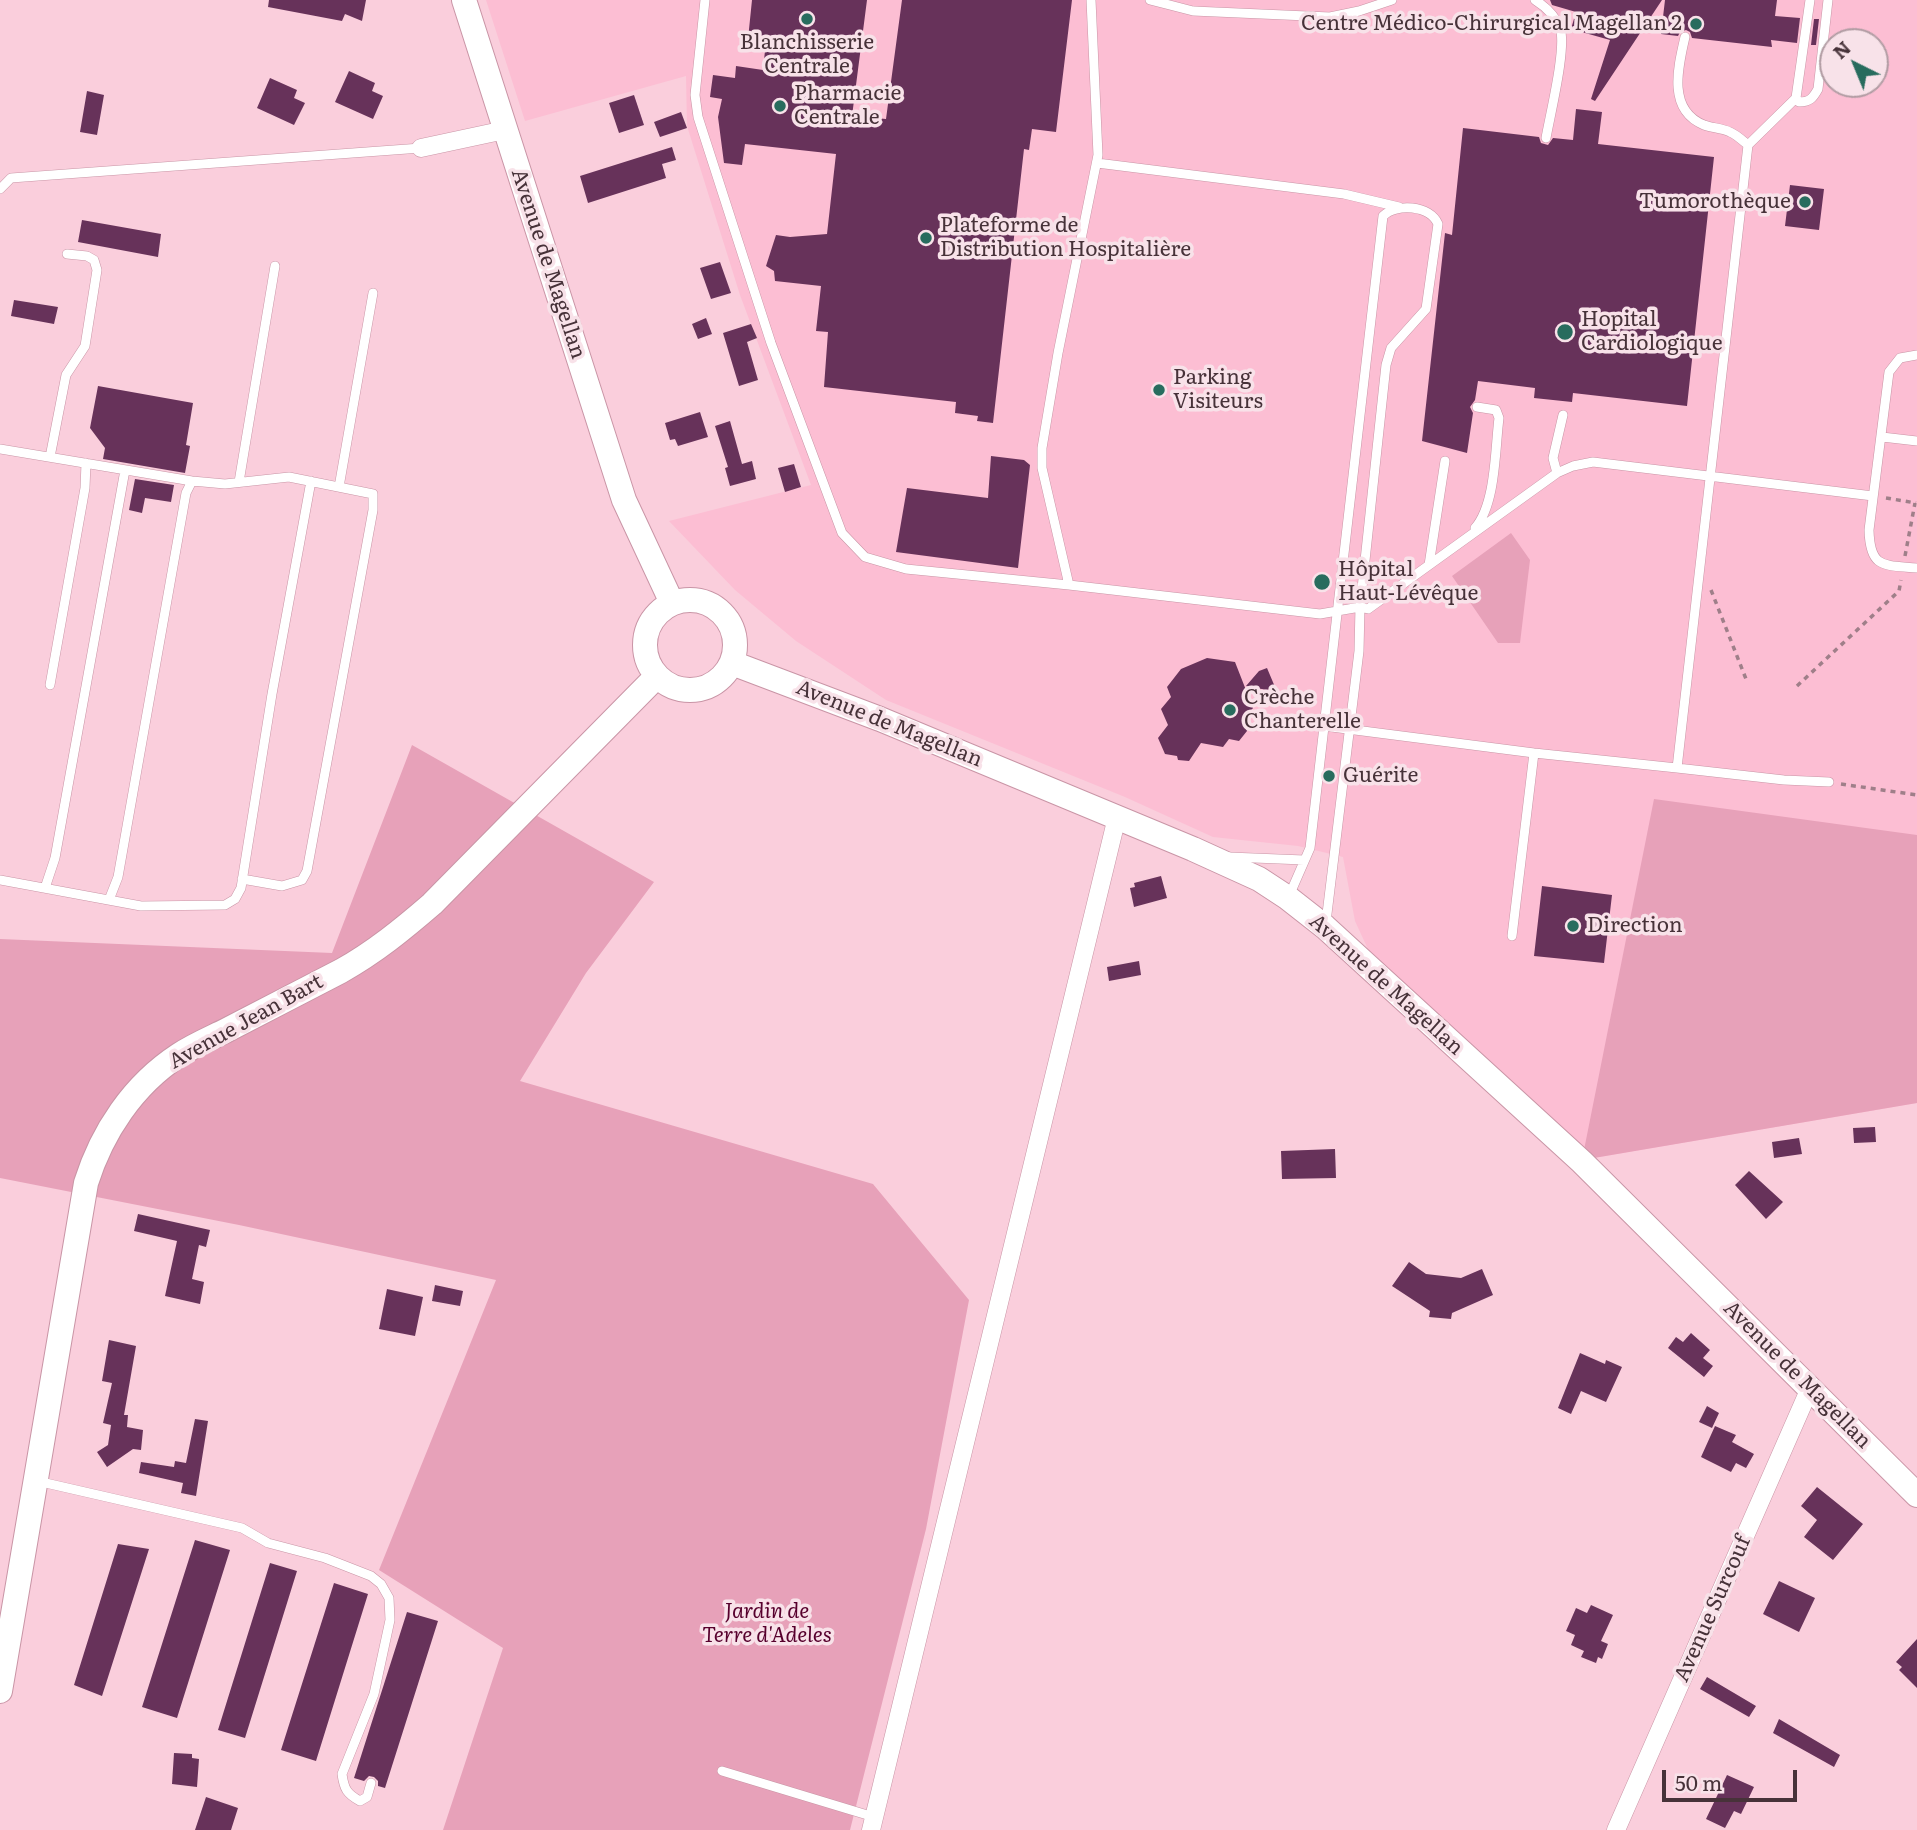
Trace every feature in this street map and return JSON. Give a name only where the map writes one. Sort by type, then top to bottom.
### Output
[{"type":"street","name":"Avenue de Magellan","points":[[464,0],[624,500],[671,603]]},
{"type":"street","points":[[421,148],[505,130]]},
{"type":"street","points":[[687,599],[702,601],[716,607],[727,618],[735,640],[732,663],[712,684],[698,689],[669,685],[657,676],[649,664],[645,636],[655,617],[671,603],[687,599]]},
{"type":"street","name":"Avenue de Magellan","points":[[732,663],[880,719],[1210,856],[1259,879],[1288,898],[1325,927],[1582,1162],[1917,1495]]},
{"type":"street","name":"Avenue Jean Bart","points":[[0,1691],[86,1183],[94,1158],[118,1115],[139,1088],[180,1055],[341,971],[400,932],[432,904],[657,676]]},
{"type":"street","points":[[872,1824],[1117,817]]},
{"type":"street","name":"Avenue Surcouf","points":[[1616,1830],[1810,1388]]},
{"type":"lane","points":[[705,0],[695,95],[698,117],[771,343],[842,533],[865,558],[906,569],[1320,614],[1360,607],[1368,609],[1557,473],[1573,466],[1593,462],[1873,496]]},
{"type":"lane","points":[[1069,585],[1042,468],[1042,448],[1058,353],[1098,155],[1091,0]]},
{"type":"lane","points":[[1150,0],[1193,11],[1330,17],[1359,12],[1392,0]]},
{"type":"lane","points":[[1535,0],[1555,16],[1562,31],[1546,138]]},
{"type":"lane","points":[[1677,768],[1748,145],[1796,98],[1811,0]]},
{"type":"lane","points":[[1796,98],[1799,102],[1811,100],[1818,89],[1828,0]]},
{"type":"lane","points":[[1685,37],[1676,76],[1684,107],[1692,119],[1706,126],[1729,131],[1748,145]]},
{"type":"lane","points":[[0,189],[11,178],[421,148]]},
{"type":"lane","points":[[1097,163],[1343,194],[1429,212],[1435,216],[1438,224],[1426,309],[1391,348],[1386,365],[1360,607],[1359,652],[1325,927]]},
{"type":"lane","points":[[1288,898],[1310,848],[1383,216],[1390,210],[1404,208]]},
{"type":"lane","points":[[50,457],[66,375],[85,346],[97,270],[94,260],[87,256],[67,254]]},
{"type":"lane","points":[[239,482],[275,266]]},
{"type":"lane","points":[[339,487],[373,293]]},
{"type":"lane","points":[[1917,355],[1900,358],[1889,372],[1869,549],[1873,557],[1882,564],[1917,568]]},
{"type":"lane","points":[[1367,363],[1386,365]]},
{"type":"lane","points":[[1477,407],[1496,410],[1499,418],[1488,505],[1488,517],[1497,516]]},
{"type":"lane","points":[[1557,473],[1553,457],[1563,415]]},
{"type":"lane","points":[[1882,437],[1917,441]]},
{"type":"lane","points":[[0,449],[192,481],[225,484],[289,477],[373,494],[373,510],[307,871],[302,880],[282,886],[242,878]]},
{"type":"lane","points":[[1429,565],[1446,461]]},
{"type":"lane","points":[[50,685],[85,488],[86,463]]},
{"type":"lane","points":[[45,888],[55,858],[125,470]]},
{"type":"lane","points":[[109,900],[118,877],[186,493],[192,481]]},
{"type":"lane","points":[[0,880],[141,906],[225,905],[235,899],[241,888],[311,481]]},
{"type":"lane","points":[[1466,539],[1482,520],[1488,505]]},
{"type":"lane","points":[[1324,726],[1534,753],[1784,780],[1829,782]]},
{"type":"lane","points":[[1512,936],[1534,753]]},
{"type":"lane","points":[[1210,856],[1304,860]]},
{"type":"lane","points":[[36,1481],[242,1528],[268,1543],[325,1558],[370,1576],[381,1584],[389,1598],[390,1620],[386,1646],[374,1694],[342,1774],[349,1795],[360,1801],[368,1797],[371,1783]]},
{"type":"lane","points":[[722,1771],[872,1824]]},
{"type":"path","points":[[1797,685],[1899,591],[1916,503],[1873,496]]},
{"type":"path","points":[[1701,567],[1746,679]]},
{"type":"path","points":[[1829,782],[1917,795]]},
{"type":"shaded area","name":"Hôpital Haut-Lévêque","points":[[486,0],[1917,0],[1917,1103],[1582,1160],[1372,958],[1355,921],[1343,857],[1298,846],[1213,837],[1125,797],[886,700],[796,641],[735,590],[669,521],[811,485],[740,295],[687,126],[686,76],[525,121]]},
{"type":"green space","points":[[1511,533],[1530,560],[1520,643],[1498,643],[1452,576]]},
{"type":"green space","name":"Jardin de Terre d'Adeles","points":[[412,745],[654,882],[586,973],[520,1081],[873,1184],[969,1300],[926,1529],[850,1830],[443,1830],[503,1648],[379,1570],[496,1280],[239,1225],[0,1178],[0,939],[332,953]]},
{"type":"green space","points":[[1654,799],[1917,835],[1917,1103],[1582,1160]]},
{"type":"building","points":[[269,0],[366,0],[362,21],[345,14],[342,21],[268,7]]},
{"type":"building","points":[[752,0],[867,0],[852,116],[886,119],[902,0],[1072,0],[1056,132],[1032,129],[1029,150],[1024,149],[993,423],[977,421],[978,416],[955,413],[956,402],[824,387],[828,332],[816,331],[821,286],[775,281],[774,271],[766,266],[776,235],[790,237],[827,234],[836,154],[745,144],[742,165],[724,163],[718,117],[722,99],[710,97],[713,75],[735,78],[736,66],[763,70],[766,41],[748,39]]},
{"type":"building","points":[[1550,0],[1662,0],[1595,101],[1591,99],[1610,40],[1571,29],[1576,12],[1552,5]]},
{"type":"building","points":[[1665,0],[1777,0],[1775,16],[1800,18],[1797,43],[1771,40],[1772,47],[1692,38],[1686,30],[1678,36],[1661,34]]},
{"type":"building","points":[[1814,19],[1819,19],[1816,45],[1811,45]]},
{"type":"building","points":[[349,71],[375,83],[372,91],[383,96],[373,119],[335,102]]},
{"type":"building","points":[[270,78],[297,90],[294,98],[305,103],[294,125],[257,108]]},
{"type":"building","points":[[87,91],[104,95],[97,135],[80,132]]},
{"type":"building","points":[[634,95],[644,125],[619,133],[609,103]]},
{"type":"building","name":"Hopital Cardiologique","points":[[1576,109],[1602,112],[1598,144],[1714,157],[1687,406],[1573,393],[1572,402],[1534,398],[1535,388],[1478,381],[1475,400],[1470,407],[1473,413],[1467,453],[1422,441],[1445,233],[1452,235],[1463,128],[1539,137],[1541,143],[1548,145],[1553,138],[1573,140]]},
{"type":"building","points":[[681,112],[687,128],[660,137],[654,122]]},
{"type":"building","points":[[672,147],[676,160],[662,164],[666,178],[588,203],[580,176]]},
{"type":"building","name":"Tumorothèque","points":[[1790,185],[1824,189],[1819,230],[1785,226]]},
{"type":"building","points":[[82,220],[161,234],[158,257],[78,242]]},
{"type":"building","points":[[720,262],[731,293],[711,299],[700,268]]},
{"type":"building","points":[[14,300],[58,307],[54,324],[11,316]]},
{"type":"building","points":[[706,318],[712,334],[698,339],[692,324]]},
{"type":"building","points":[[751,324],[757,338],[747,342],[758,380],[739,386],[723,333]]},
{"type":"building","points":[[98,386],[193,403],[186,445],[190,446],[185,473],[103,459],[105,448],[90,428]]},
{"type":"building","points":[[700,412],[708,437],[678,446],[675,439],[670,440],[665,423]]},
{"type":"building","points":[[730,421],[742,464],[752,461],[756,479],[730,486],[725,468],[728,467],[715,426]]},
{"type":"building","points":[[991,456],[1024,460],[1030,465],[1018,568],[896,552],[907,488],[988,498]]},
{"type":"building","points":[[794,464],[801,487],[785,492],[778,468]]},
{"type":"building","points":[[135,479],[174,485],[171,502],[145,498],[142,513],[129,510]]},
{"type":"building","name":"Crèche Chanterelle","points":[[1207,658],[1235,662],[1253,708],[1243,721],[1247,731],[1239,741],[1229,739],[1223,747],[1201,743],[1189,761],[1178,760],[1177,756],[1165,754],[1158,738],[1168,725],[1161,709],[1171,697],[1167,687],[1181,669]]},
{"type":"building","points":[[1267,668],[1275,687],[1267,690],[1246,686],[1259,671]]},
{"type":"building","points":[[1161,876],[1167,898],[1134,907],[1130,888],[1135,887],[1134,883]]},
{"type":"building","name":"Direction","points":[[1542,886],[1612,895],[1604,963],[1534,956]]},
{"type":"building","points":[[1139,961],[1141,975],[1109,981],[1107,967]]},
{"type":"building","points":[[1875,1127],[1876,1142],[1854,1143],[1853,1128]]},
{"type":"building","points":[[1799,1138],[1802,1154],[1774,1158],[1772,1142]]},
{"type":"building","points":[[1335,1149],[1336,1178],[1282,1179],[1281,1151]]},
{"type":"building","points":[[1749,1171],[1783,1202],[1766,1219],[1735,1185]]},
{"type":"building","points":[[138,1214],[210,1230],[206,1247],[199,1245],[192,1279],[204,1282],[200,1304],[165,1296],[177,1241],[134,1231]]},
{"type":"building","points":[[1409,1262],[1426,1274],[1461,1278],[1482,1269],[1493,1295],[1452,1313],[1451,1319],[1429,1317],[1430,1311],[1392,1286]]},
{"type":"building","points":[[435,1285],[463,1291],[460,1306],[432,1301]]},
{"type":"building","points":[[387,1289],[423,1297],[415,1336],[379,1329]]},
{"type":"building","points":[[1691,1333],[1710,1350],[1703,1358],[1713,1366],[1704,1377],[1668,1348],[1676,1337],[1683,1342]]},
{"type":"building","points":[[109,1340],[136,1346],[124,1415],[128,1415],[127,1427],[143,1430],[141,1450],[133,1449],[107,1467],[97,1452],[108,1445],[111,1425],[103,1423],[112,1383],[102,1381]]},
{"type":"building","points":[[1580,1353],[1605,1364],[1606,1360],[1622,1367],[1606,1402],[1581,1391],[1571,1414],[1558,1408]]},
{"type":"building","points":[[1707,1406],[1719,1413],[1712,1428],[1699,1422]]},
{"type":"building","points":[[195,1419],[208,1421],[196,1496],[181,1493],[183,1483],[139,1473],[141,1462],[174,1467],[175,1461],[186,1463]]},
{"type":"building","points":[[1715,1426],[1736,1435],[1732,1442],[1754,1454],[1746,1468],[1736,1463],[1731,1472],[1701,1457]]},
{"type":"building","points":[[1817,1487],[1863,1524],[1833,1560],[1804,1537],[1817,1520],[1801,1506]]},
{"type":"building","points":[[195,1540],[230,1550],[177,1718],[142,1707]]},
{"type":"building","points":[[118,1544],[149,1549],[102,1696],[74,1685]]},
{"type":"building","points":[[270,1563],[297,1571],[245,1738],[218,1730]]},
{"type":"building","points":[[1779,1581],[1815,1598],[1799,1632],[1763,1614]]},
{"type":"building","points":[[334,1583],[368,1594],[316,1761],[281,1750]]},
{"type":"building","points":[[1591,1605],[1613,1615],[1601,1641],[1608,1644],[1602,1659],[1598,1657],[1596,1663],[1581,1657],[1584,1651],[1571,1645],[1575,1635],[1566,1631],[1576,1608],[1587,1613]]},
{"type":"building","points":[[407,1612],[438,1621],[385,1788],[378,1786],[374,1777],[369,1776],[364,1781],[354,1778]]},
{"type":"building","points":[[1917,1639],[1917,1688],[1899,1670],[1902,1667],[1896,1662]]},
{"type":"building","points":[[1707,1677],[1756,1706],[1749,1717],[1700,1689]]},
{"type":"building","points":[[1779,1719],[1840,1755],[1834,1767],[1773,1733]]},
{"type":"building","points":[[174,1753],[192,1754],[192,1758],[199,1759],[197,1787],[172,1784]]},
{"type":"building","points":[[1727,1775],[1754,1787],[1741,1814],[1734,1811],[1725,1828],[1706,1819]]},
{"type":"building","points":[[206,1797],[238,1808],[231,1830],[195,1830]]},
{"type":"place","name":"Blanchisserie Centrale","points":[[807,19]]},
{"type":"place","name":"Centre Médico-Chirurgical Magellan 2","points":[[1696,24]]},
{"type":"place","name":"Pharmacie Centrale","points":[[780,106]]},
{"type":"place","name":"Tumorothèque","points":[[1805,202]]},
{"type":"place","name":"Plateforme de Distribution Hospitalière","points":[[926,238]]},
{"type":"place","name":"Hopital Cardiologique","points":[[1565,332]]},
{"type":"place","name":"Parking Visiteurs","points":[[1159,390]]},
{"type":"place","name":"Hôpital Haut-Lévêque","points":[[1322,582]]},
{"type":"place","name":"Crèche Chanterelle","points":[[1230,710]]},
{"type":"place","name":"Guérite","points":[[1329,776]]},
{"type":"place","name":"Direction","points":[[1573,926]]}]
